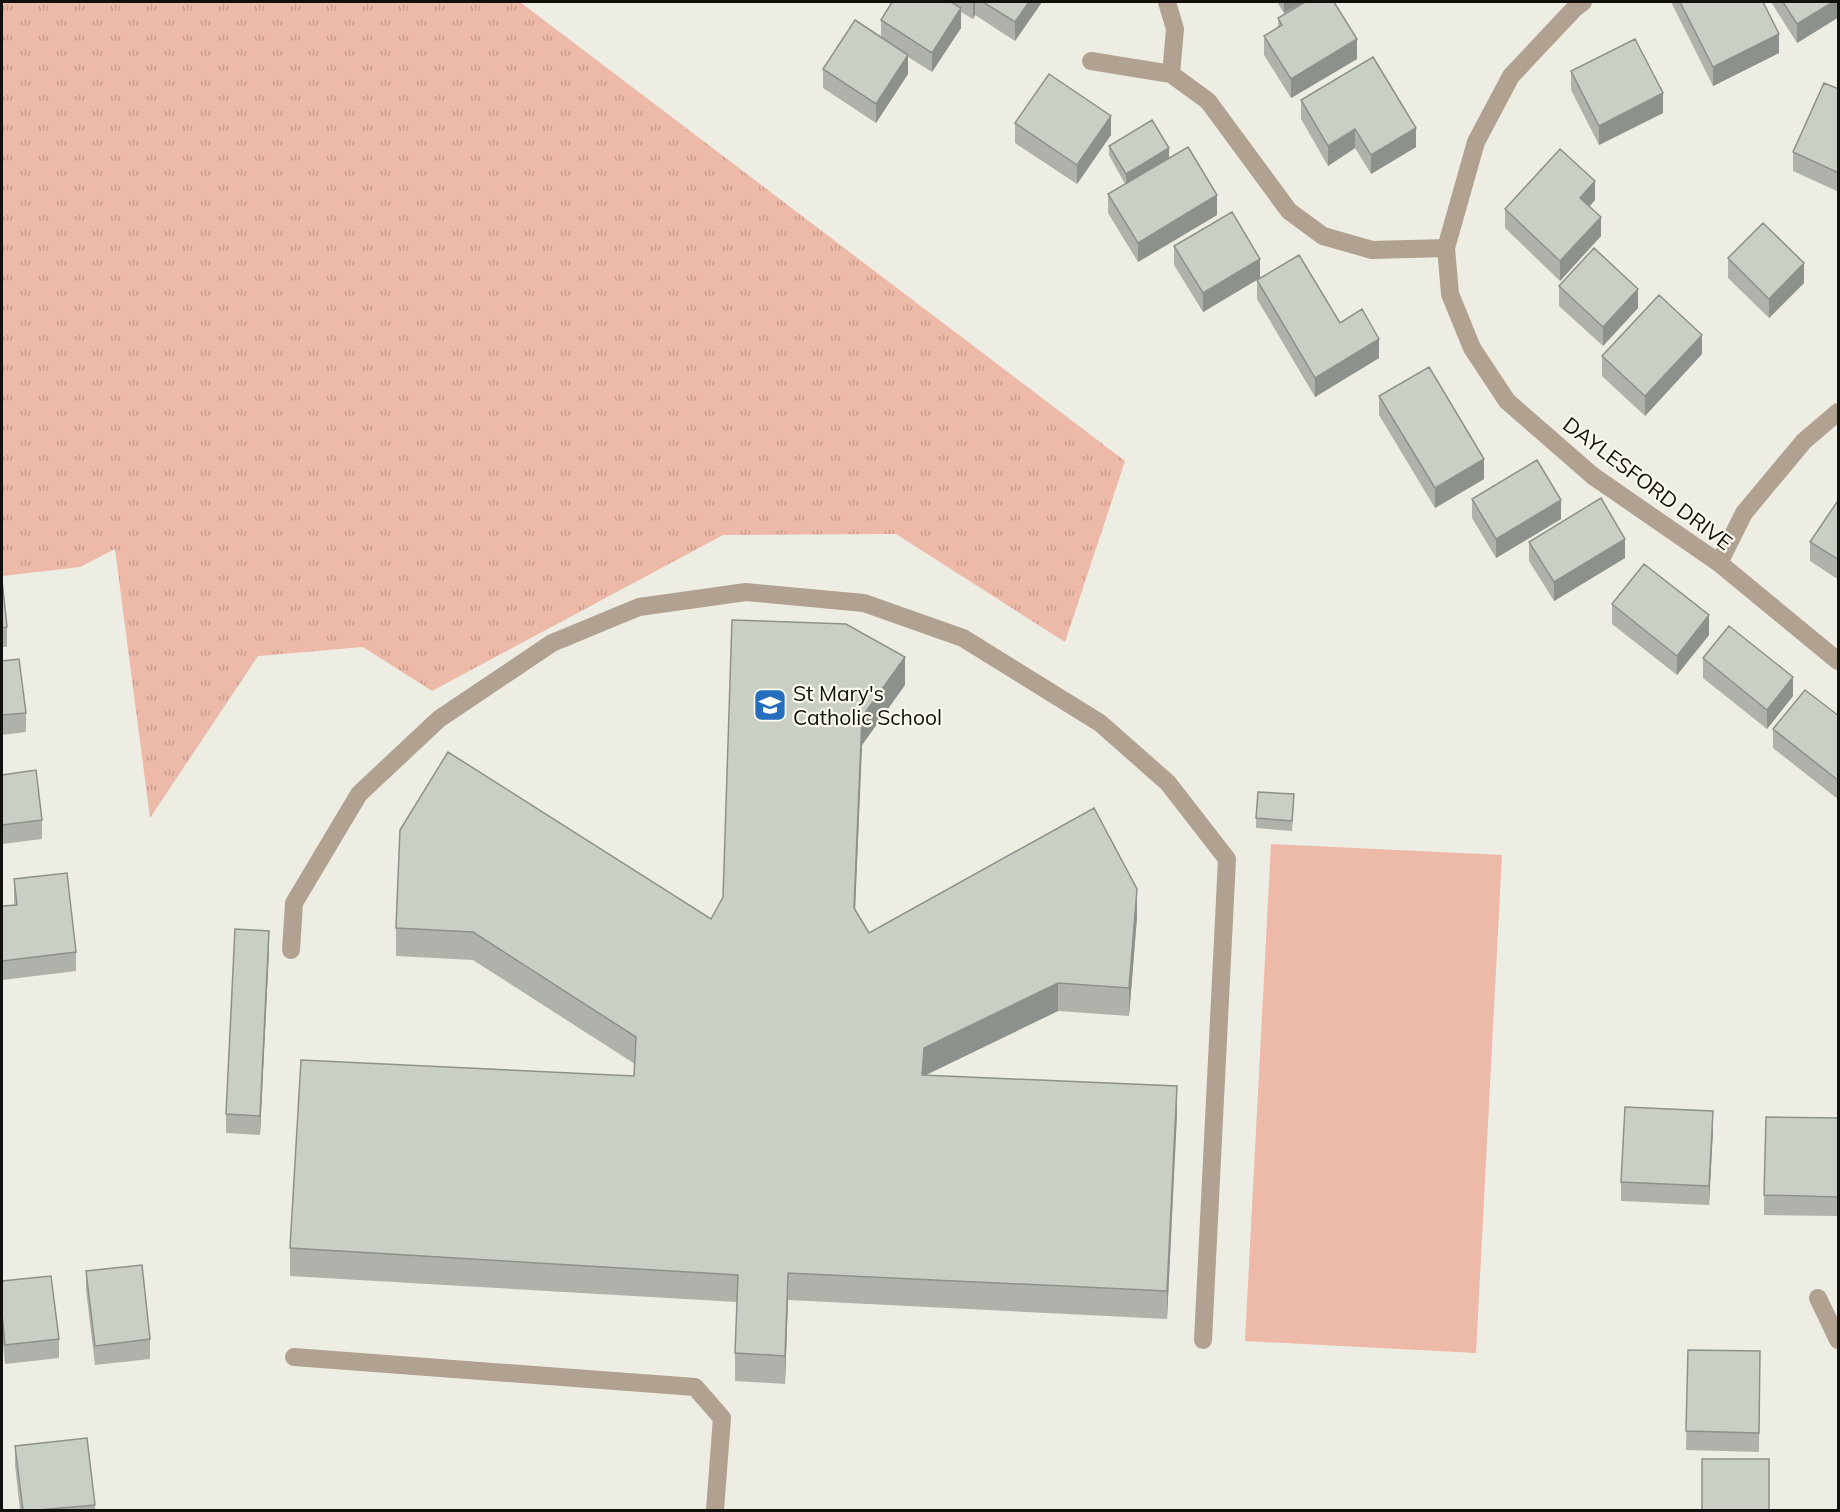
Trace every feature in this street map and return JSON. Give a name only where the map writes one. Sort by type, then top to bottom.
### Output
[{"type":"street","points":[[1167,2],[1175,29],[1171,74]]},
{"type":"street","name":"DAYLESFORD DRIVE","points":[[1583,2],[1510,76],[1476,142],[1446,248],[1450,294],[1472,348],[1507,401],[1593,476],[1719,563],[1839,661]]},
{"type":"street","points":[[1091,61],[1171,74],[1208,101],[1289,211],[1323,237],[1372,250],[1446,248]]},
{"type":"street","points":[[1719,563],[1744,513],[1804,441],[1839,412]]},
{"type":"street","points":[[291,950],[294,903],[359,794],[439,719],[552,643],[639,607],[746,592],[864,603],[963,638],[1100,723],[1168,783],[1227,859],[1203,1340]]},
{"type":"street","points":[[1818,1298],[1839,1340]]},
{"type":"street","points":[[294,1357],[695,1387],[722,1418],[715,1510]]},
{"type":"green space","points":[[2,2],[520,2],[1125,461],[1065,642],[896,534],[723,535],[432,691],[363,647],[258,656],[150,818],[115,549],[80,567],[2,576]]},
{"type":"green space","points":[[1271,844],[1502,855],[1476,1353],[1245,1341]]},
{"type":"building","points":[[892,2],[951,2],[961,8],[932,53],[881,20]]},
{"type":"building","points":[[983,2],[1029,2],[1015,22]]},
{"type":"building","points":[[1305,2],[1334,2],[1357,39],[1291,79],[1264,36],[1282,25],[1278,18]]},
{"type":"building","points":[[1680,2],[1763,2],[1779,34],[1713,67]]},
{"type":"building","points":[[1783,2],[1833,2],[1797,24]]},
{"type":"building","points":[[855,20],[908,55],[876,104],[823,69]]},
{"type":"building","points":[[1635,39],[1663,93],[1599,126],[1571,71]]},
{"type":"building","points":[[1373,57],[1416,128],[1371,155],[1355,129],[1328,146],[1301,100]]},
{"type":"building","points":[[1049,74],[1111,116],[1077,165],[1015,123]]},
{"type":"building","points":[[1824,83],[1839,89],[1839,173],[1793,152]]},
{"type":"building","points":[[1152,120],[1169,148],[1126,174],[1109,146]]},
{"type":"building","points":[[1188,147],[1217,195],[1138,243],[1108,194]]},
{"type":"building","points":[[1560,149],[1595,181],[1580,198],[1601,217],[1560,261],[1505,209]]},
{"type":"building","points":[[1232,212],[1260,259],[1203,293],[1174,246]]},
{"type":"building","points":[[1763,223],[1804,263],[1769,299],[1728,258]]},
{"type":"building","points":[[1594,248],[1638,289],[1603,327],[1559,286]]},
{"type":"building","points":[[1299,255],[1340,323],[1362,309],[1379,339],[1315,378],[1257,280]]},
{"type":"building","points":[[1659,295],[1702,335],[1645,396],[1602,356]]},
{"type":"building","points":[[1429,367],[1484,459],[1435,488],[1379,396]]},
{"type":"building","points":[[1537,460],[1561,500],[1496,539],[1472,499]]},
{"type":"building","points":[[1601,498],[1625,539],[1554,582],[1529,542]]},
{"type":"building","points":[[1839,499],[1839,560],[1810,542]]},
{"type":"building","points":[[1644,564],[1709,615],[1677,656],[1612,604]]},
{"type":"building","points":[[2,580],[7,627],[2,628]]},
{"type":"building","points":[[732,620],[846,624],[905,657],[862,717],[854,908],[869,933],[1094,808],[1137,889],[1129,988],[1058,983],[924,1048],[922,1075],[1177,1086],[1167,1291],[788,1273],[785,1356],[735,1353],[738,1275],[290,1248],[301,1060],[634,1076],[636,1037],[473,932],[396,928],[400,830],[448,752],[711,919],[723,897]]},
{"type":"building","points":[[1729,626],[1793,677],[1767,710],[1703,658]]},
{"type":"building","points":[[19,659],[26,713],[2,715],[2,661]]},
{"type":"building","points":[[1805,690],[1839,716],[1839,781],[1773,729]]},
{"type":"building","points":[[36,770],[42,820],[2,825],[2,775]]},
{"type":"building","points":[[1258,792],[1294,794],[1292,821],[1256,818]]},
{"type":"building","points":[[67,873],[76,952],[2,961],[2,906],[17,905],[14,879]]},
{"type":"building","points":[[235,929],[269,931],[260,1116],[226,1114]]},
{"type":"building","points":[[1625,1107],[1713,1111],[1709,1186],[1621,1182]]},
{"type":"building","points":[[1766,1117],[1839,1118],[1839,1197],[1764,1195]]},
{"type":"building","points":[[142,1265],[150,1339],[95,1346],[86,1271]]},
{"type":"building","points":[[51,1276],[59,1339],[5,1345],[2,1281]]},
{"type":"building","points":[[1688,1350],[1760,1351],[1759,1433],[1686,1431]]},
{"type":"building","points":[[87,1438],[95,1505],[23,1510],[15,1446]]},
{"type":"building","points":[[1702,1459],[1769,1459],[1769,1510],[1702,1510]]},
{"type":"place","name":"St Mary's Catholic School","points":[[770,705]]}]
